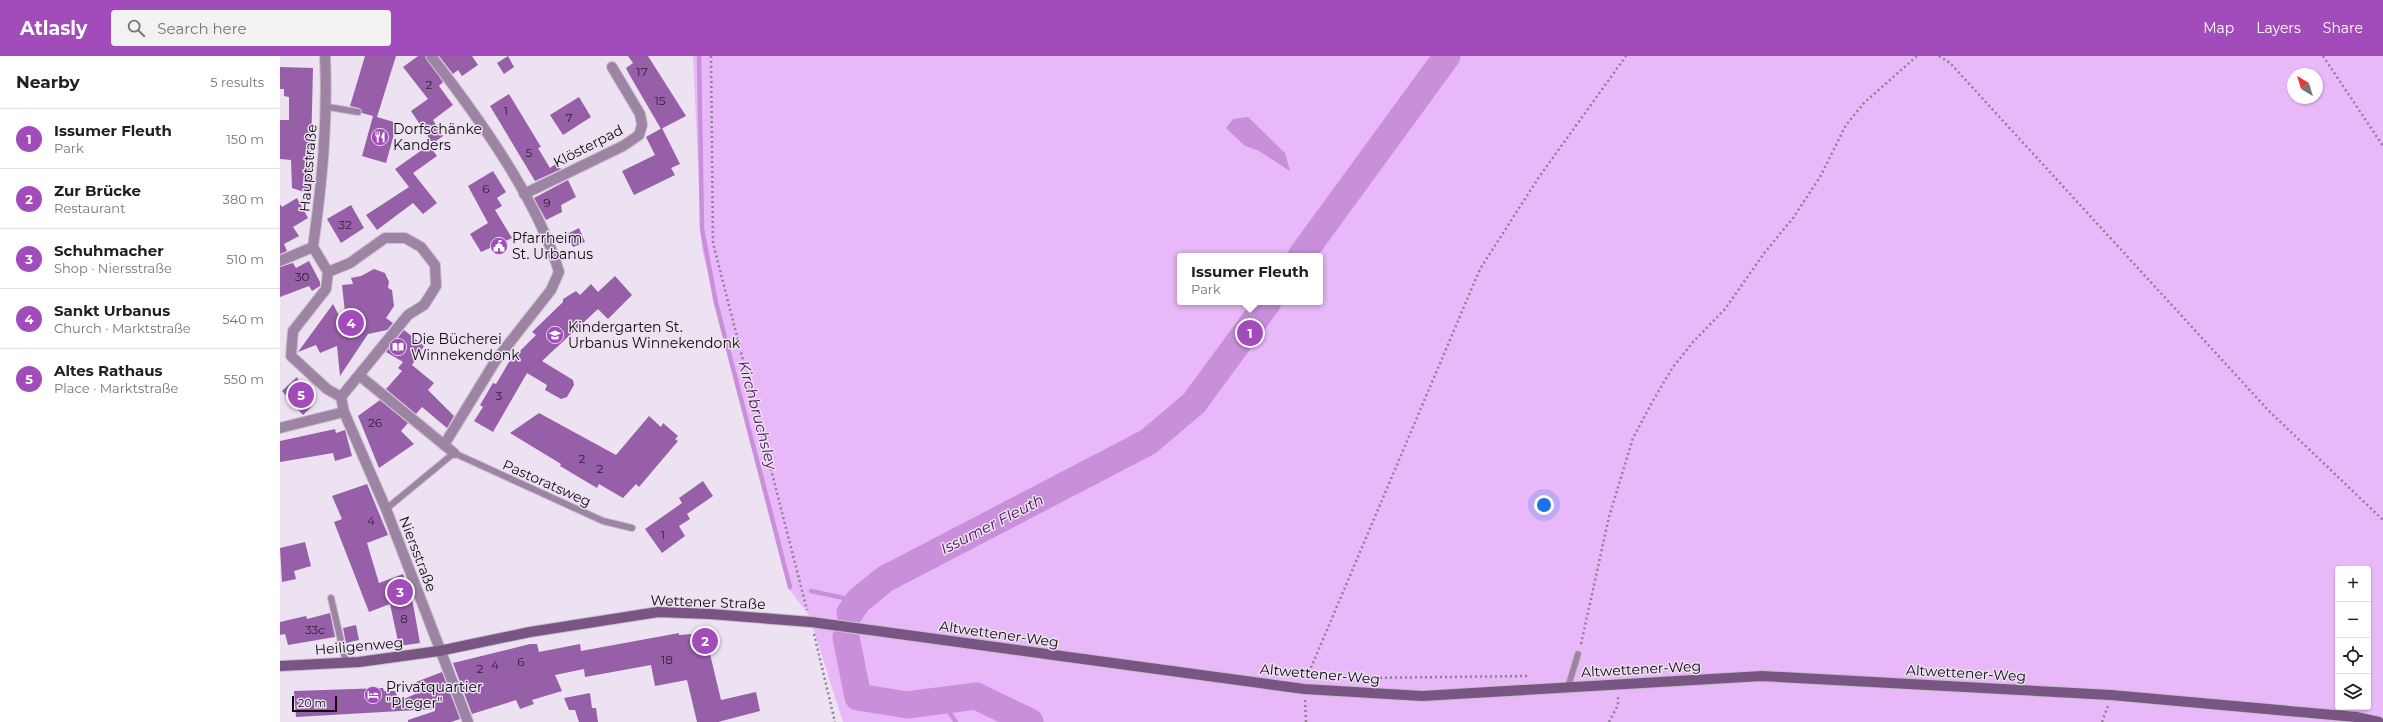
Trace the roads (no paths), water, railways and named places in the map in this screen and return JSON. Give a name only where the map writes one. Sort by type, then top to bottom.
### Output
[{"type":"street","name":"Hauptstraße","points":[[313,247],[322,187],[328,107],[325,56]]},
{"type":"street","points":[[431,56],[473,111],[524,194],[552,248],[559,272],[551,290],[496,360],[444,445]]},
{"type":"street","name":"Klösterpad","points":[[524,194],[623,146],[639,135],[642,125],[640,114],[612,67]]},
{"type":"street","points":[[280,261],[313,247],[328,272],[326,289],[293,331],[291,356],[327,389],[341,397],[408,315],[424,305],[436,286],[435,265],[421,246],[405,238],[385,238],[350,263],[328,272]]},
{"type":"street","points":[[360,375],[454,454]]},
{"type":"street","name":"Niersstraße","points":[[341,397],[344,412],[386,509],[439,651],[468,722]]},
{"type":"street","points":[[280,428],[344,412]]},
{"type":"street","name":"Wettener Straße","points":[[439,651],[530,632],[658,612],[710,614],[811,622],[907,636]]},
{"type":"street","name":"Altwettener-Weg","points":[[907,636],[1304,689],[1422,696],[1762,676],[2111,696],[2356,717],[2379,722]]},
{"type":"street","name":"Heiligenweg","points":[[280,665],[346,663],[439,651]]},
{"type":"lane","points":[[328,107],[358,112]]},
{"type":"lane","points":[[386,509],[454,454]]},
{"type":"lane","name":"Pastoratsweg","points":[[454,454],[603,521],[632,528]]},
{"type":"lane","points":[[332,598],[346,663]]},
{"type":"lane","points":[[1568,687],[1578,654]]},
{"type":"waterway","name":"Kirchbruchsley","points":[[699,56],[702,229],[716,303],[790,587]]},
{"type":"waterway","name":"Issumer Fleuth","points":[[1303,253],[1447,56]]},
{"type":"waterway","name":"Issumer Fleuth","points":[[850,613],[858,601],[885,579],[1148,442],[1194,403],[1266,305]]},
{"type":"waterway","name":"Kirchbruchsley","points":[[811,591],[858,601]]},
{"type":"waterway","name":"Issumer Fleuth","points":[[846,637],[858,697],[907,705],[976,696],[1030,722]]},
{"type":"waterway","name":"Issumer Fleuth","points":[[941,701],[956,722]]},
{"type":"place","name":"Dorfschänke Kanders","points":[[380,137]]},
{"type":"place","name":"Pfarrheim St. Urbanus","points":[[499,246]]},
{"type":"place","name":"Sankt Urbanus","points":[[351,323]]},
{"type":"place","name":"Issumer Fleuth","points":[[1250,333]]},
{"type":"place","name":"Kindergarten St. Urbanus Winnekendonk","points":[[555,335]]},
{"type":"place","name":"Die Bücherei Winnekendonk","points":[[398,347]]},
{"type":"place","name":"Altes Rathaus","points":[[301,395]]},
{"type":"place","name":"Schuhmacher","points":[[400,592]]},
{"type":"place","name":"Zur Brücke","points":[[705,641]]},
{"type":"place","name":"Privatquartier \"Pleger\"","points":[[373,695]]}]
